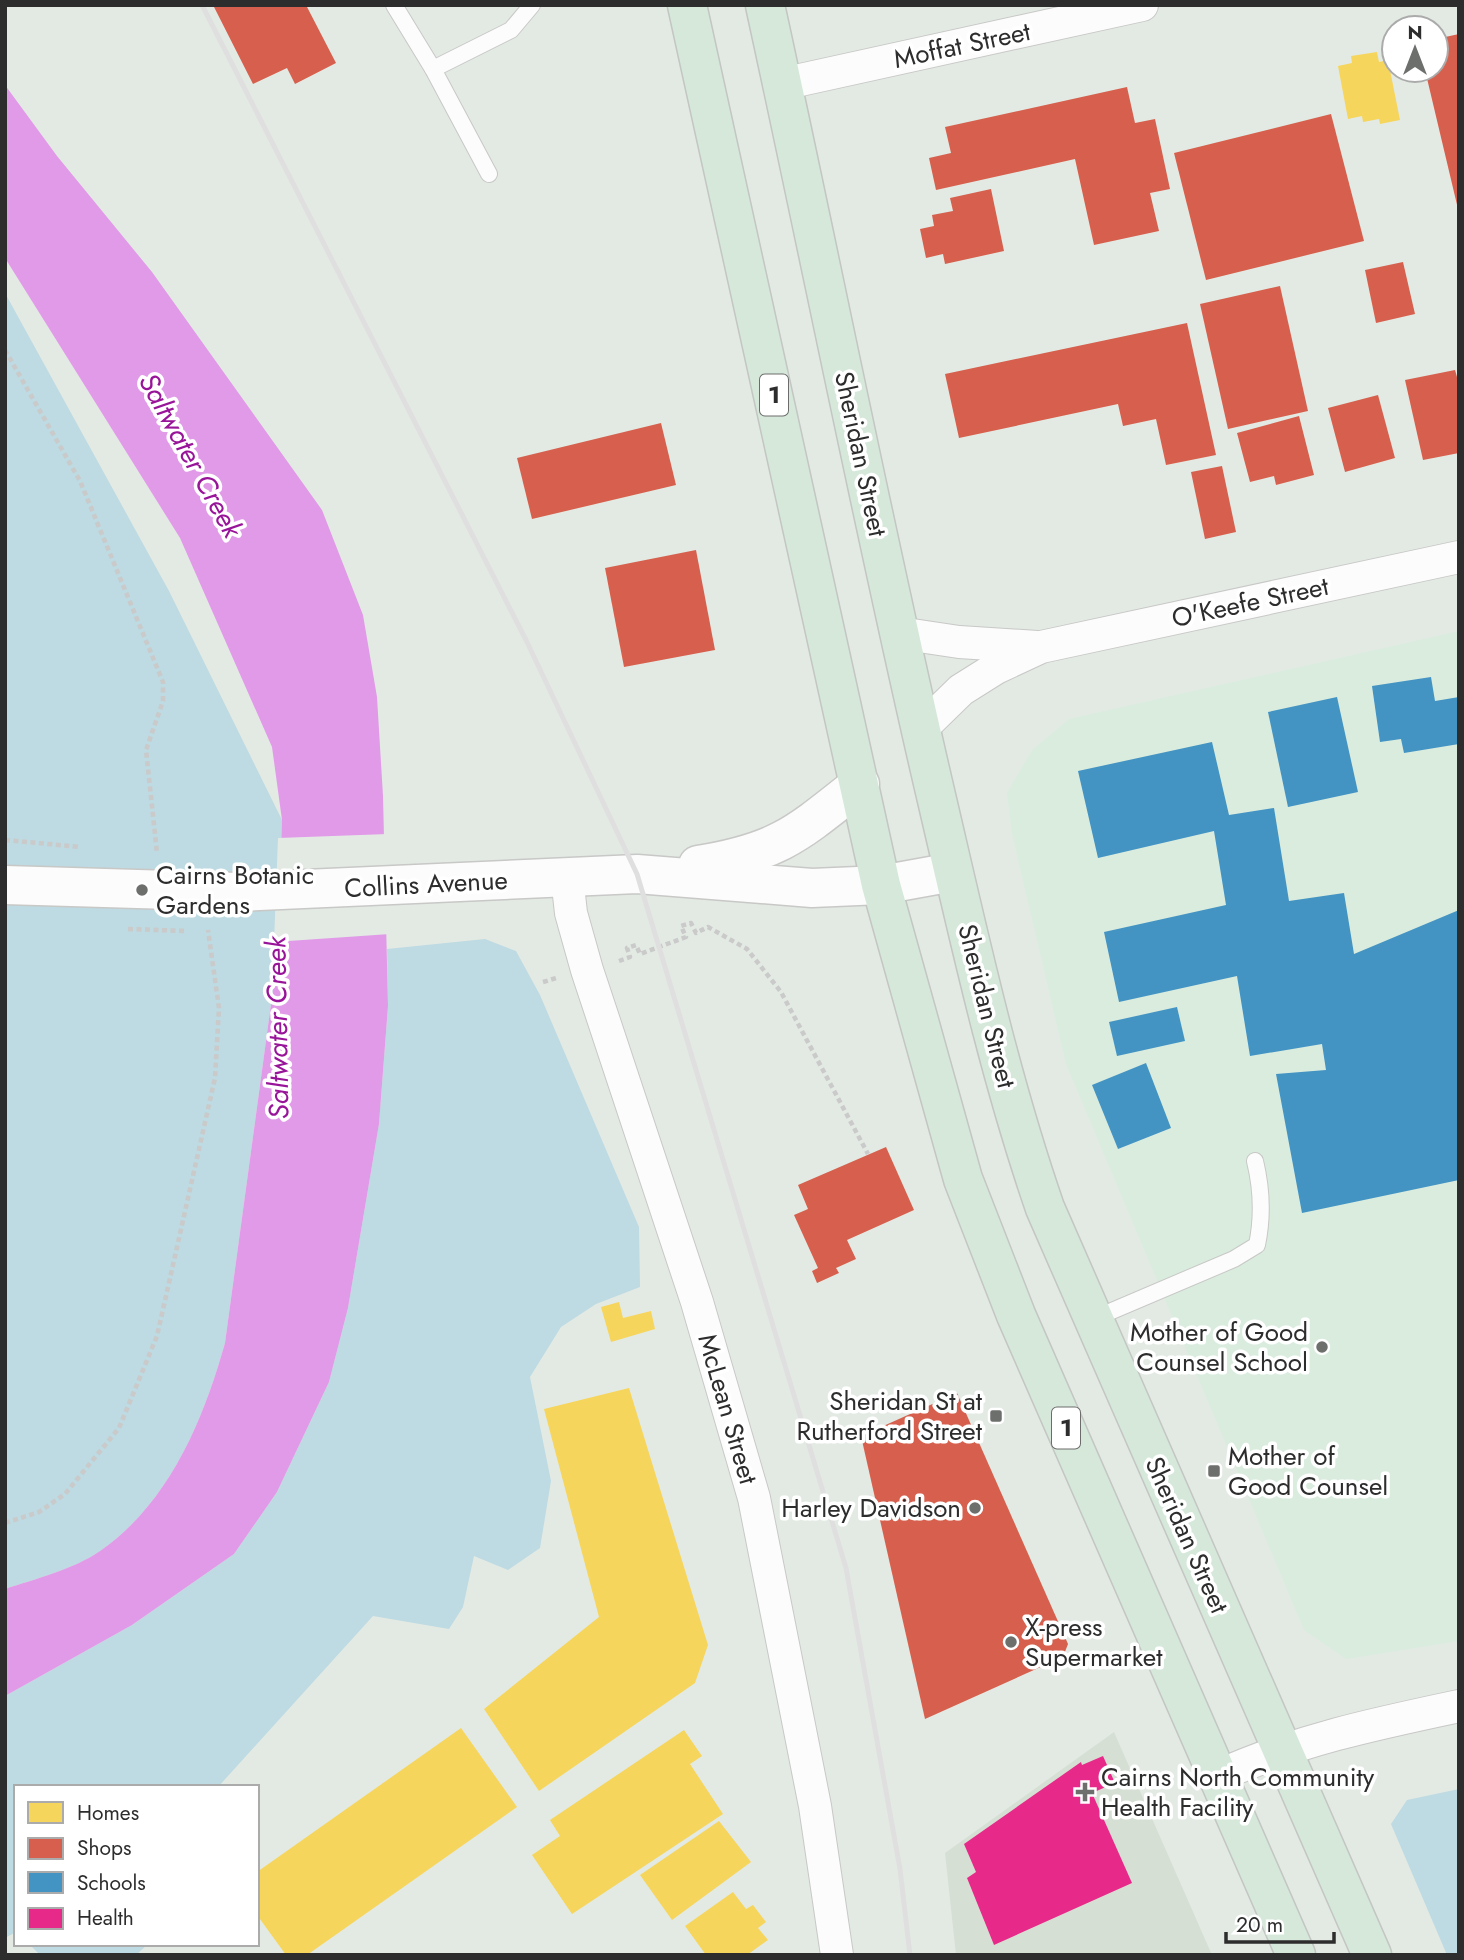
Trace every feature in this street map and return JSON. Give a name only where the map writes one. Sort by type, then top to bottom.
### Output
[{"type":"highway","name":"1","points":[[687,5],[881,884],[941,1108],[976,1214],[1017,1315],[1296,1955]]},
{"type":"highway","name":"Sheridan Street","points":[[765,5],[920,730],[953,872],[1026,1156],[1093,1319],[1372,1955]]},
{"type":"street","name":"Moffat Street","points":[[782,84],[1142,5]]},
{"type":"street","name":"O'Keefe Street","points":[[920,730],[961,690],[996,668],[1041,647],[1459,558]]},
{"type":"street","name":"O'Keefe Street","points":[[899,633],[959,642],[1041,647]]},
{"type":"street","name":"Collins Avenue","points":[[5,885],[237,892],[637,874],[736,859],[774,846],[801,831],[860,784]]},
{"type":"street","name":"Collins Avenue","points":[[637,874],[812,888],[881,884],[953,872]]},
{"type":"street","name":"McLean Street","points":[[567,877],[571,913],[587,970],[697,1302],[754,1498],[815,1806],[837,1955]]},
{"type":"street","points":[[1218,1776],[1280,1749],[1335,1732],[1459,1706]]},
{"type":"lane","points":[[394,5],[433,69],[489,174]]},
{"type":"lane","points":[[433,69],[511,30],[532,5]]},
{"type":"lane","points":[[1093,1319],[1234,1259],[1257,1245],[1262,1221],[1260,1184],[1255,1161]]},
{"type":"path","points":[[5,350],[80,481],[163,682],[163,701],[146,750],[157,853]]},
{"type":"path","points":[[611,963],[630,957],[627,948],[636,945],[640,954],[686,937],[681,926],[691,923],[696,933],[708,928],[747,949],[781,992],[869,1154]]},
{"type":"path","points":[[5,1523],[39,1512],[65,1494],[119,1428],[157,1336],[215,1078],[219,1009],[208,930]]},
{"type":"shaded area","name":"Cairns Botanic Gardens","points":[[5,293],[169,591],[282,820],[277,960],[225,1343],[206,1402],[164,1485],[146,1509],[124,1531],[100,1551],[78,1563],[5,1589]]},
{"type":"shaded area","name":"Mother of Good Counsel School","points":[[1459,631],[1459,1641],[1346,1659],[1304,1630],[1066,1064],[1012,834],[1007,793],[1032,750],[1069,719]]},
{"type":"shaded area","points":[[485,939],[516,951],[540,995],[639,1227],[640,1287],[596,1304],[561,1327],[530,1377],[551,1481],[540,1548],[508,1570],[474,1556],[463,1607],[449,1629],[373,1616],[220,1785],[14,1785],[14,1933],[5,1938],[5,1696],[132,1625],[234,1554],[277,1492],[329,1382],[348,1308],[379,1124],[388,1006],[387,949]]},
{"type":"shaded area","name":"Cairns North Community Health Facility","points":[[1114,1732],[1212,1955],[956,1955],[945,1853]]},
{"type":"shaded area","points":[[1459,1789],[1459,1955],[1447,1955],[1391,1824],[1407,1800]]},
{"type":"shaded area","points":[[31,1946],[146,1946],[136,1955],[40,1955]]},
{"type":"water","name":"Saltwater Creek","points":[[5,85],[57,156],[152,272],[322,510],[363,615],[377,697],[383,796],[388,1006],[379,1124],[348,1308],[329,1382],[277,1492],[234,1554],[132,1625],[5,1696],[5,1589],[54,1573],[100,1551],[146,1509],[180,1458],[206,1402],[216,1372],[225,1343],[277,960],[282,820],[272,747],[180,538],[5,258]]},
{"type":"pier","points":[[388,834],[390,934],[274,942],[278,838]]},
{"type":"building: Homes","points":[[1377,52],[1380,84],[1393,84],[1400,120],[1380,124],[1379,119],[1363,122],[1362,116],[1348,119],[1338,66],[1352,63],[1351,56]]},
{"type":"building: Homes","points":[[619,1302],[623,1318],[651,1311],[655,1329],[611,1342],[601,1307]]},
{"type":"building: Homes","points":[[629,1388],[708,1645],[695,1683],[539,1791],[484,1709],[599,1617],[544,1409]]},
{"type":"building: Homes","points":[[461,1728],[517,1807],[307,1955],[286,1955],[259,1918],[259,1871]]},
{"type":"building: Homes","points":[[684,1730],[702,1756],[690,1764],[723,1814],[572,1914],[532,1855],[560,1836],[550,1820]]},
{"type":"building: Homes","points":[[719,1821],[751,1862],[672,1920],[640,1875]]},
{"type":"building: Homes","points":[[733,1892],[746,1909],[753,1905],[766,1922],[758,1928],[768,1940],[747,1955],[706,1955],[685,1926]]},
{"type":"building: Shops","points":[[213,5],[306,5],[336,63],[295,84],[287,68],[253,84]]},
{"type":"building: Shops","points":[[1459,34],[1458,209],[1428,84],[1450,84],[1450,36]]},
{"type":"building: Shops","points":[[1127,87],[1135,123],[1155,119],[1170,189],[1150,193],[1159,231],[1094,245],[1075,159],[936,190],[929,158],[951,153],[945,127]]},
{"type":"building: Shops","points":[[1331,114],[1364,241],[1206,280],[1174,153]]},
{"type":"building: Shops","points":[[991,189],[1004,251],[945,264],[943,254],[926,258],[920,229],[934,226],[932,215],[953,211],[950,198]]},
{"type":"building: Shops","points":[[1403,262],[1415,314],[1376,323],[1365,270]]},
{"type":"building: Shops","points":[[1280,286],[1308,411],[1228,429],[1200,304]]},
{"type":"building: Shops","points":[[1187,323],[1216,455],[1166,465],[1156,419],[1123,426],[1118,404],[959,438],[945,374]]},
{"type":"building: Shops","points":[[1455,370],[1459,384],[1459,453],[1423,460],[1405,380]]},
{"type":"building: Shops","points":[[1378,395],[1395,458],[1345,472],[1328,408]]},
{"type":"building: Shops","points":[[1299,416],[1314,475],[1276,485],[1274,476],[1250,482],[1237,433]]},
{"type":"building: Shops","points":[[661,423],[676,485],[532,519],[517,458]]},
{"type":"building: Shops","points":[[1222,466],[1236,532],[1205,539],[1191,472]]},
{"type":"building: Shops","points":[[696,550],[715,650],[624,667],[605,568]]},
{"type":"building: Shops","points":[[886,1147],[914,1210],[847,1240],[856,1259],[836,1268],[839,1273],[817,1283],[812,1271],[818,1268],[794,1215],[808,1209],[798,1185]]},
{"type":"building: Shops","points":[[957,1393],[1068,1644],[1063,1657],[925,1719],[861,1436]]},
{"type":"building: Schools","points":[[1431,677],[1435,701],[1459,697],[1459,744],[1404,753],[1401,739],[1380,742],[1372,686]]},
{"type":"building: Schools","points":[[1337,697],[1358,792],[1288,807],[1268,712]]},
{"type":"building: Schools","points":[[1212,742],[1229,815],[1274,808],[1289,901],[1344,893],[1354,954],[1459,910],[1459,1180],[1302,1213],[1276,1074],[1326,1070],[1322,1044],[1250,1056],[1237,976],[1119,1002],[1104,932],[1226,905],[1214,831],[1098,858],[1078,771]]},
{"type":"building: Schools","points":[[1177,1007],[1185,1041],[1117,1056],[1109,1022]]},
{"type":"building: Schools","points":[[1146,1063],[1171,1128],[1118,1149],[1092,1085]]},
{"type":"building: Health","points":[[1103,1756],[1115,1783],[1092,1793],[1132,1883],[994,1945],[967,1878],[976,1872],[964,1844],[1081,1762],[1082,1765]]},
{"type":"railway","points":[[202,5],[526,640],[637,874],[846,1568],[900,1869],[910,1955]]},
{"type":"place","name":"Cairns Botanic Gardens","points":[[142,890]]},
{"type":"place","name":"Mother of Good Counsel School","points":[[1322,1347]]},
{"type":"place","name":"Sheridan St at Rutherford Street","points":[[996,1416]]},
{"type":"place","name":"Mother of Good Counsel","points":[[1214,1471]]},
{"type":"place","name":"Harley Davidson","points":[[975,1508]]},
{"type":"place","name":"X-press Supermarket","points":[[1011,1642]]},
{"type":"place","name":"Cairns North Community Health Facility","points":[[1085,1792]]}]
